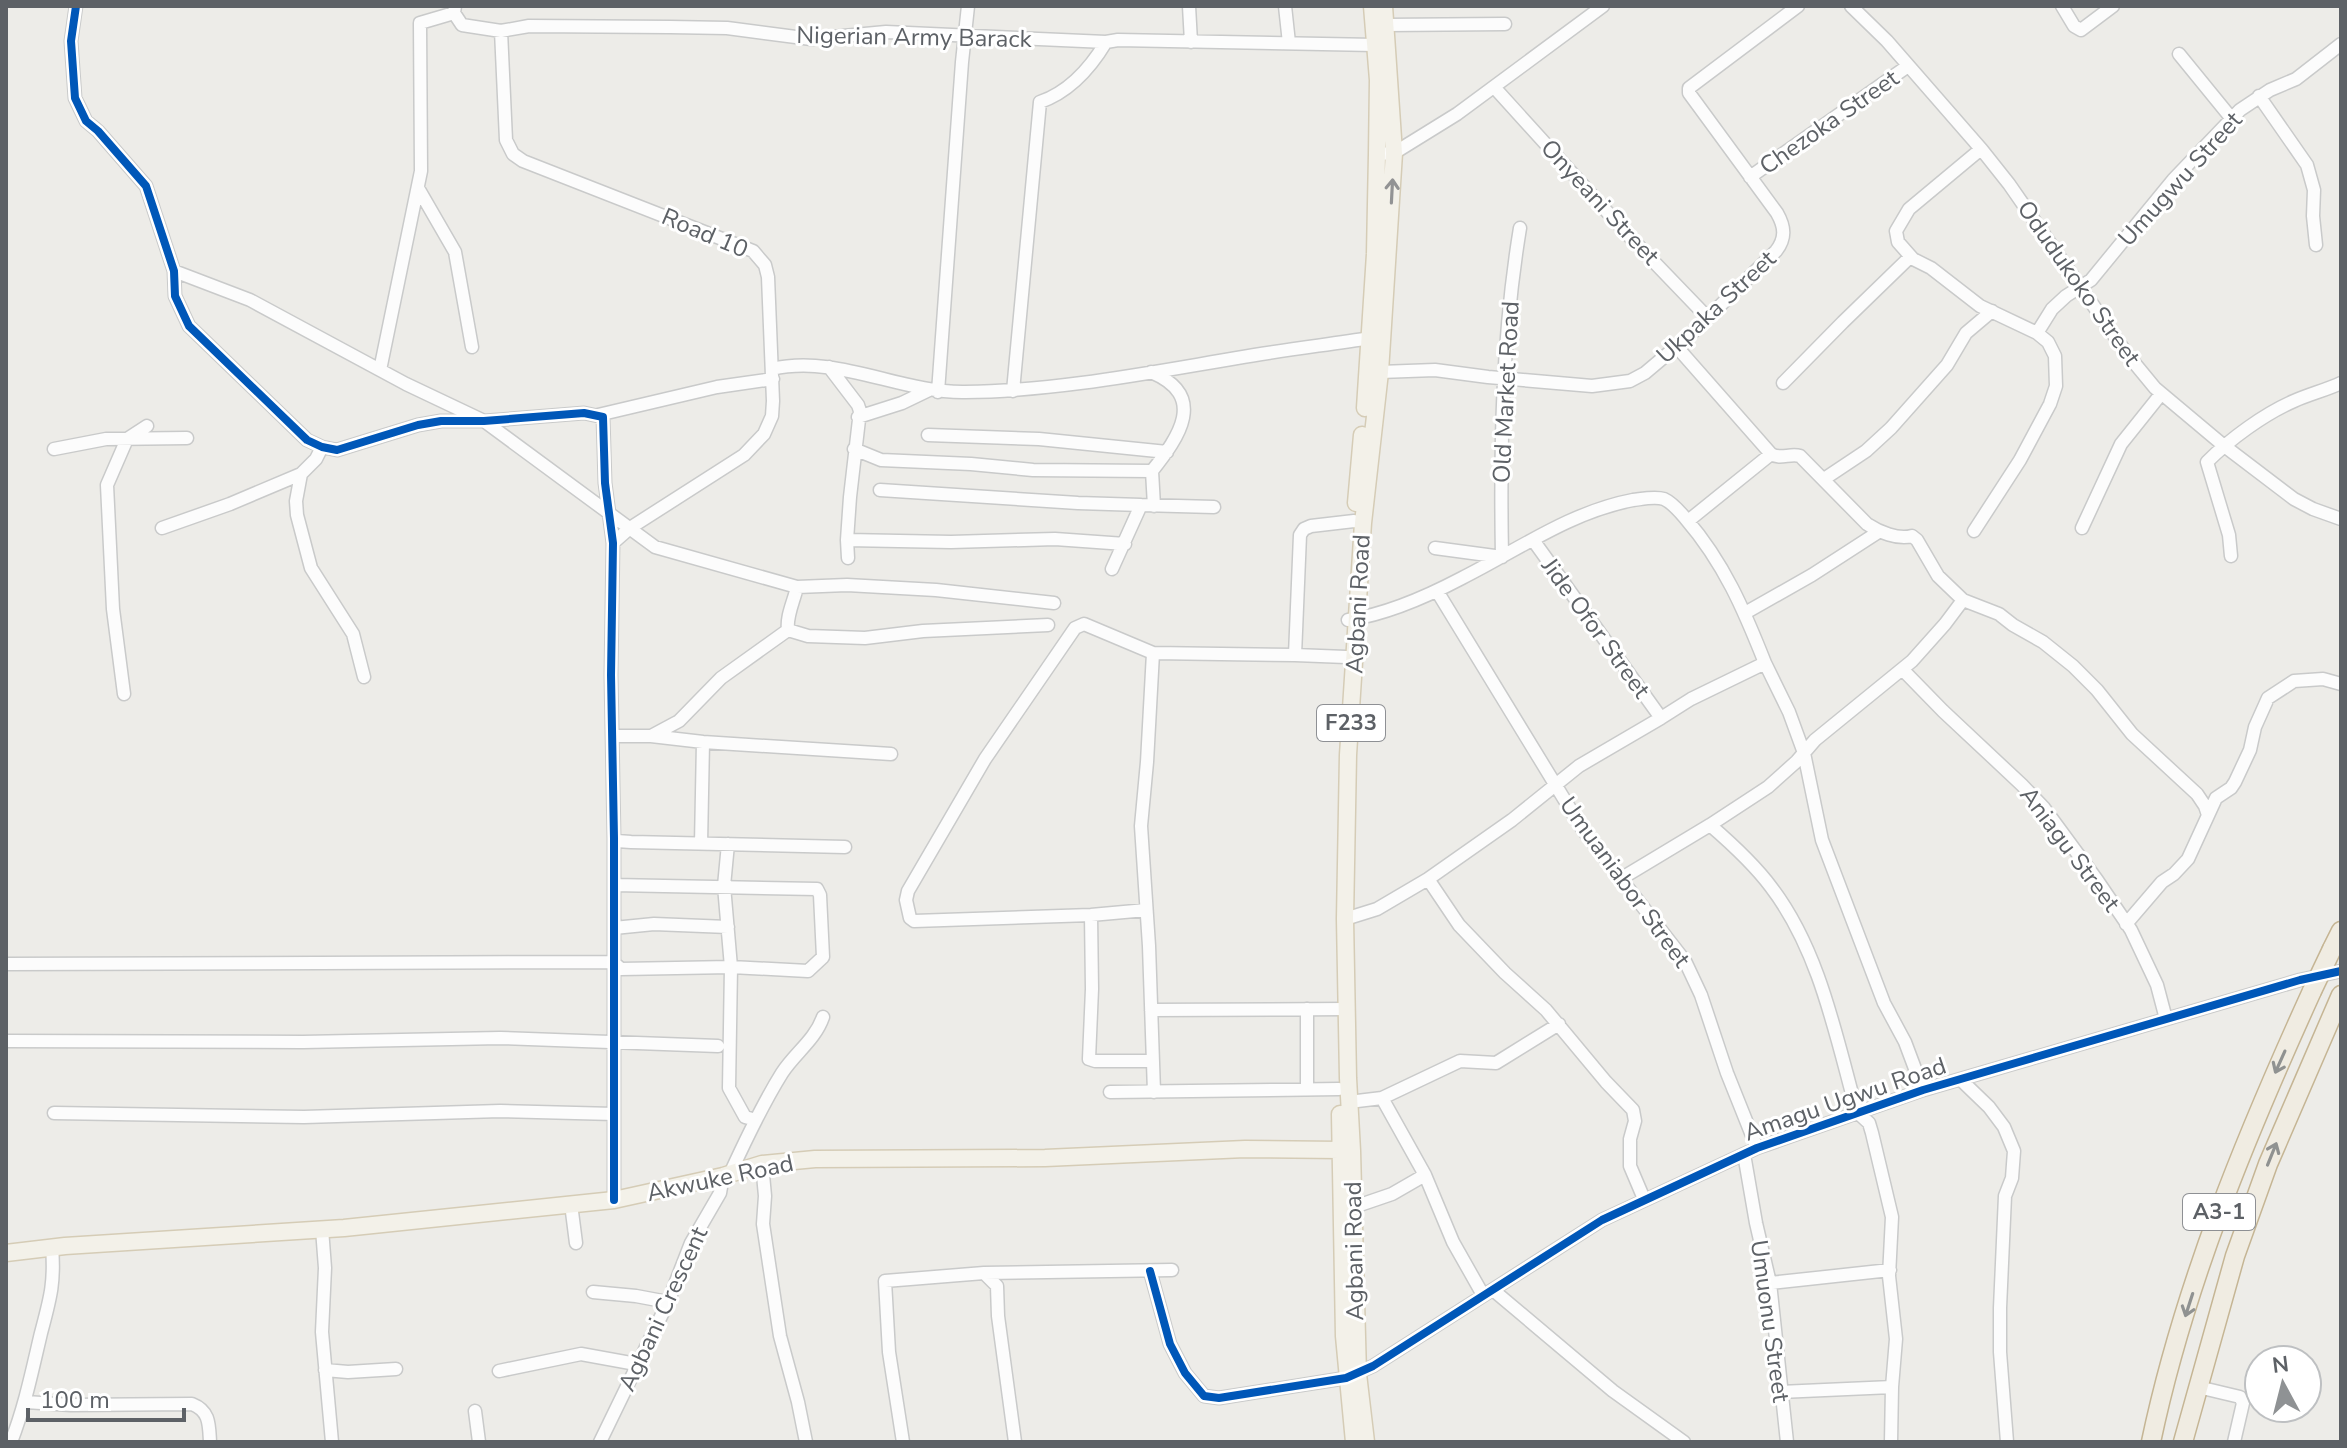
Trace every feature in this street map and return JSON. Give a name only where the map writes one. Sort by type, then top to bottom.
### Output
[{"type":"highway","name":"A3-1","points":[[2151,1441],[2182,1326],[2224,1197],[2260,1105],[2341,931]]},
{"type":"highway","name":"A3-1","points":[[2183,1442],[2235,1256],[2268,1164],[2341,995]]},
{"type":"main road","name":"Agbani Road","points":[[1372,6],[1386,154]]},
{"type":"main road","name":"Agbani Road","points":[[1343,1008],[1338,838],[1359,522],[1376,339],[1375,254],[1386,154],[1384,6]]},
{"type":"main road","name":"Agbani Road","points":[[1359,522],[1380,372],[1376,339]]},
{"type":"main road","name":"Agbani Road","points":[[1350,659],[1343,1008],[1337,1062],[1344,1096],[1354,1442]]},
{"type":"main road","name":"Akwuke Road","points":[[6,1253],[52,1247],[417,1222],[614,1200],[727,1175],[762,1164],[815,1159],[1045,1158],[1245,1149],[1346,1150]]},
{"type":"main road","name":"Agbani Road","points":[[1346,1150],[1354,1207],[1352,1376],[1366,1442]]},
{"type":"street","points":[[76,6],[71,41],[75,98],[86,121],[146,186],[174,271],[175,296],[189,326],[307,440],[337,450],[441,421],[484,421],[584,413],[603,417],[605,483],[613,543],[614,1200]]},
{"type":"street","points":[[934,391],[968,6]]},
{"type":"street","points":[[1189,6],[1191,42]]},
{"type":"street","points":[[1285,6],[1289,43]]},
{"type":"street","points":[[1386,154],[1457,114],[1603,6]]},
{"type":"street","name":"Ukpaka Street","points":[[1380,372],[1423,369],[1592,386],[1619,384],[1639,378],[1676,346],[1776,251],[1782,242],[1784,228],[1693,99],[1689,88],[1798,6]]},
{"type":"street","name":"Odudukoko Street","points":[[1851,6],[1887,41],[2009,184],[2127,354],[2161,394],[2294,499],[2341,519]]},
{"type":"street","points":[[2062,6],[2074,26],[2081,30],[2113,6]]},
{"type":"street","points":[[380,370],[421,171],[420,23],[454,10]]},
{"type":"street","name":"Nigerian Army Barack","points":[[454,10],[457,20],[466,27],[501,31],[529,26],[617,26],[727,28],[811,39],[886,32],[1106,42],[1375,45]]},
{"type":"street","points":[[1386,25],[1505,24]]},
{"type":"street","name":"Road 10","points":[[501,31],[506,140],[513,154],[523,161],[746,248],[759,256],[768,277],[772,416],[764,434],[725,469],[630,528],[613,543]]},
{"type":"street","points":[[1013,391],[1040,102],[1052,98],[1073,83],[1089,67],[1106,42]]},
{"type":"street","name":"Umugwu Street","points":[[2037,333],[2052,309],[2100,269],[2173,180],[2232,119],[2259,96],[2296,79],[2341,44]]},
{"type":"street","points":[[2179,54],[2232,119]]},
{"type":"street","name":"Chezoka Street","points":[[1750,177],[1908,66]]},
{"type":"street","name":"Onyeani Street","points":[[1494,87],[1707,317]]},
{"type":"street","points":[[2259,96],[2307,165],[2314,190],[2316,245]]},
{"type":"street","points":[[1974,531],[2043,418],[2055,390],[2055,356],[2048,342],[2037,333],[1980,306],[1931,268],[1910,257],[1896,231],[1903,216],[1981,149]]},
{"type":"street","points":[[418,188],[455,252],[472,347]]},
{"type":"street","name":"Old Market Road","points":[[1502,557],[1505,338],[1520,228]]},
{"type":"street","points":[[1783,383],[1910,257]]},
{"type":"street","points":[[174,271],[250,300],[380,370],[484,421],[655,547],[797,587],[847,585],[936,590],[1054,603]]},
{"type":"street","points":[[1824,479],[1866,451],[1891,428],[1947,365],[1966,333],[1992,311]]},
{"type":"street","points":[[598,415],[772,374],[788,365],[829,367],[934,391],[1013,391],[1376,339]]},
{"type":"street","points":[[1676,346],[1771,454],[1800,456],[1867,524],[1880,531],[1908,538],[1912,536],[1917,540],[1938,576],[1963,600],[1999,614],[2073,666],[2132,734],[2197,794],[2208,815]]},
{"type":"street","points":[[829,367],[860,411],[854,449],[848,558]]},
{"type":"street","points":[[1112,569],[1148,505],[1152,471],[1174,444],[1185,412],[1180,395],[1168,379],[1151,372]]},
{"type":"street","points":[[2231,556],[2229,535],[2207,462],[2223,445],[2285,405],[2341,383]]},
{"type":"street","points":[[858,417],[934,391]]},
{"type":"street","points":[[2082,528],[2121,444],[2161,394]]},
{"type":"street","points":[[124,694],[113,609],[107,485],[127,439],[147,426]]},
{"type":"street","points":[[928,435],[1039,439],[1167,452]]},
{"type":"street","points":[[54,449],[106,439],[187,438]]},
{"type":"street","points":[[162,528],[301,474],[316,459],[322,447]]},
{"type":"street","points":[[854,449],[881,460],[1033,470],[1152,471]]},
{"type":"street","points":[[1688,521],[1771,454]]},
{"type":"street","points":[[301,474],[297,515],[311,568],[353,634],[364,677]]},
{"type":"street","points":[[880,490],[1078,503],[1214,507]]},
{"type":"street","points":[[1353,620],[1378,614],[1437,591],[1593,511],[1638,499],[1663,499],[1674,506],[1718,562],[1737,594],[1789,712],[1804,753],[1822,840],[1884,1003],[1905,1042],[1923,1090]]},
{"type":"street","points":[[1295,655],[1300,535],[1311,526],[1359,522]]},
{"type":"street","points":[[1745,613],[1880,531]]},
{"type":"street","points":[[847,540],[951,542],[1055,539],[1125,544]]},
{"type":"street","name":"Jide Ofor Street","points":[[1345,919],[1377,909],[1428,879],[1579,766],[1661,718],[1533,540]]},
{"type":"street","points":[[1435,548],[1502,557]]},
{"type":"street","points":[[788,630],[786,623],[797,587]]},
{"type":"street","name":"Umuaniabor Street","points":[[1437,591],[1583,830],[1670,940],[1694,977],[1757,1148]]},
{"type":"street","points":[[1622,878],[1768,787],[1815,740],[1902,669],[1945,624],[1963,600]]},
{"type":"street","points":[[1146,910],[914,921],[910,918],[906,900],[908,891],[985,759],[1075,628],[1084,624],[1153,653],[1350,659]]},
{"type":"street","points":[[788,630],[808,636],[865,638],[1048,625]]},
{"type":"street","points":[[651,736],[679,721],[721,678],[788,630]]},
{"type":"street","points":[[1153,653],[1141,826],[1154,1092]]},
{"type":"street","points":[[1661,718],[1691,699],[1765,663]]},
{"type":"street","name":"Aniagu Street","points":[[1902,669],[2044,808],[2097,880],[2148,961],[2166,1019]]},
{"type":"street","points":[[2126,924],[2162,882],[2188,859],[2219,795],[2235,782],[2268,698],[2294,681],[2323,679],[2341,684]]},
{"type":"street","points":[[613,736],[651,736],[891,754]]},
{"type":"street","points":[[701,844],[703,742]]},
{"type":"street","points":[[2197,794],[2219,795]]},
{"type":"street","points":[[1710,825],[1770,885],[1803,941],[1824,995],[1857,1112],[1869,1123],[1892,1217],[1889,1276],[1896,1339],[1891,1442]]},
{"type":"street","points":[[615,843],[845,847]]},
{"type":"street","points":[[728,844],[724,886],[731,967],[729,1088],[745,1117],[756,1120]]},
{"type":"street","points":[[1428,879],[1459,925],[1497,966],[1559,1024],[1633,1110],[1635,1121],[1630,1139],[1630,1166],[1644,1199]]},
{"type":"street","points":[[6,964],[613,962],[621,969],[731,967],[808,971],[823,957],[820,895],[817,889],[614,885]]},
{"type":"street","points":[[1091,915],[1089,1059],[1153,1061]]},
{"type":"street","points":[[614,928],[654,924],[728,927]]},
{"type":"street","name":"Amagu Ugwu Road","points":[[1352,1376],[1602,1220],[1757,1148],[1923,1090],[2300,980],[2341,971]]},
{"type":"street","points":[[1151,1010],[1343,1008]]},
{"type":"street","points":[[1307,1009],[1307,1089]]},
{"type":"street","name":"Agbani Crescent","points":[[600,1442],[668,1302],[691,1243],[785,1068],[806,1047],[823,1017]]},
{"type":"street","points":[[1110,1092],[1307,1089],[1344,1096],[1382,1098],[1460,1061],[1496,1063],[1559,1024]]},
{"type":"street","points":[[6,1041],[303,1042],[500,1038],[718,1046]]},
{"type":"street","points":[[1961,1080],[1989,1107],[2004,1127],[2014,1151],[2012,1178],[2005,1196],[2000,1308],[2007,1442]]},
{"type":"street","points":[[1382,1098],[1425,1175],[1453,1242],[1488,1293],[1684,1442]]},
{"type":"street","points":[[54,1113],[304,1117],[500,1111],[614,1114]]},
{"type":"street","name":"Umuonu Street","points":[[1744,1154],[1770,1283],[1787,1442]]},
{"type":"street","points":[[762,1164],[765,1196],[763,1224],[780,1336],[806,1442]]},
{"type":"street","points":[[1354,1207],[1392,1194],[1425,1175]]},
{"type":"street","points":[[571,1204],[576,1243]]},
{"type":"street","points":[[322,1229],[325,1268],[322,1332],[332,1442]]},
{"type":"street","points":[[11,1442],[26,1402],[55,1276],[52,1247]]},
{"type":"street","points":[[903,1442],[889,1352],[885,1281],[984,1273],[1172,1270]]},
{"type":"street","points":[[1770,1283],[1890,1270]]},
{"type":"street","points":[[1150,1271],[1170,1344],[1185,1373],[1204,1396],[1219,1398],[1352,1376]]},
{"type":"street","points":[[984,1273],[997,1286],[998,1316],[1015,1442]]},
{"type":"street","points":[[593,1292],[668,1302]]},
{"type":"street","points":[[499,1371],[581,1354],[636,1364]]},
{"type":"street","points":[[325,1370],[396,1369]]},
{"type":"street","points":[[1780,1392],[1892,1387]]},
{"type":"street","points":[[2198,1387],[2240,1397],[2243,1403],[2234,1442]]},
{"type":"street","points":[[26,1402],[71,1405],[192,1404],[207,1415],[210,1435]]},
{"type":"street","points":[[475,1411],[479,1442]]},
{"type":"cycle path","points":[[76,6],[71,41],[75,98],[86,121],[146,186],[174,271],[175,296],[189,326],[307,440],[337,450],[441,421],[484,421],[584,413],[603,417],[605,483],[613,543],[614,1200]]},
{"type":"cycle path","points":[[1150,1271],[1170,1344],[1185,1373],[1204,1396],[1219,1398],[1346,1378],[1373,1366],[1602,1220],[1757,1148],[1923,1090],[2300,980],[2341,971]]}]
